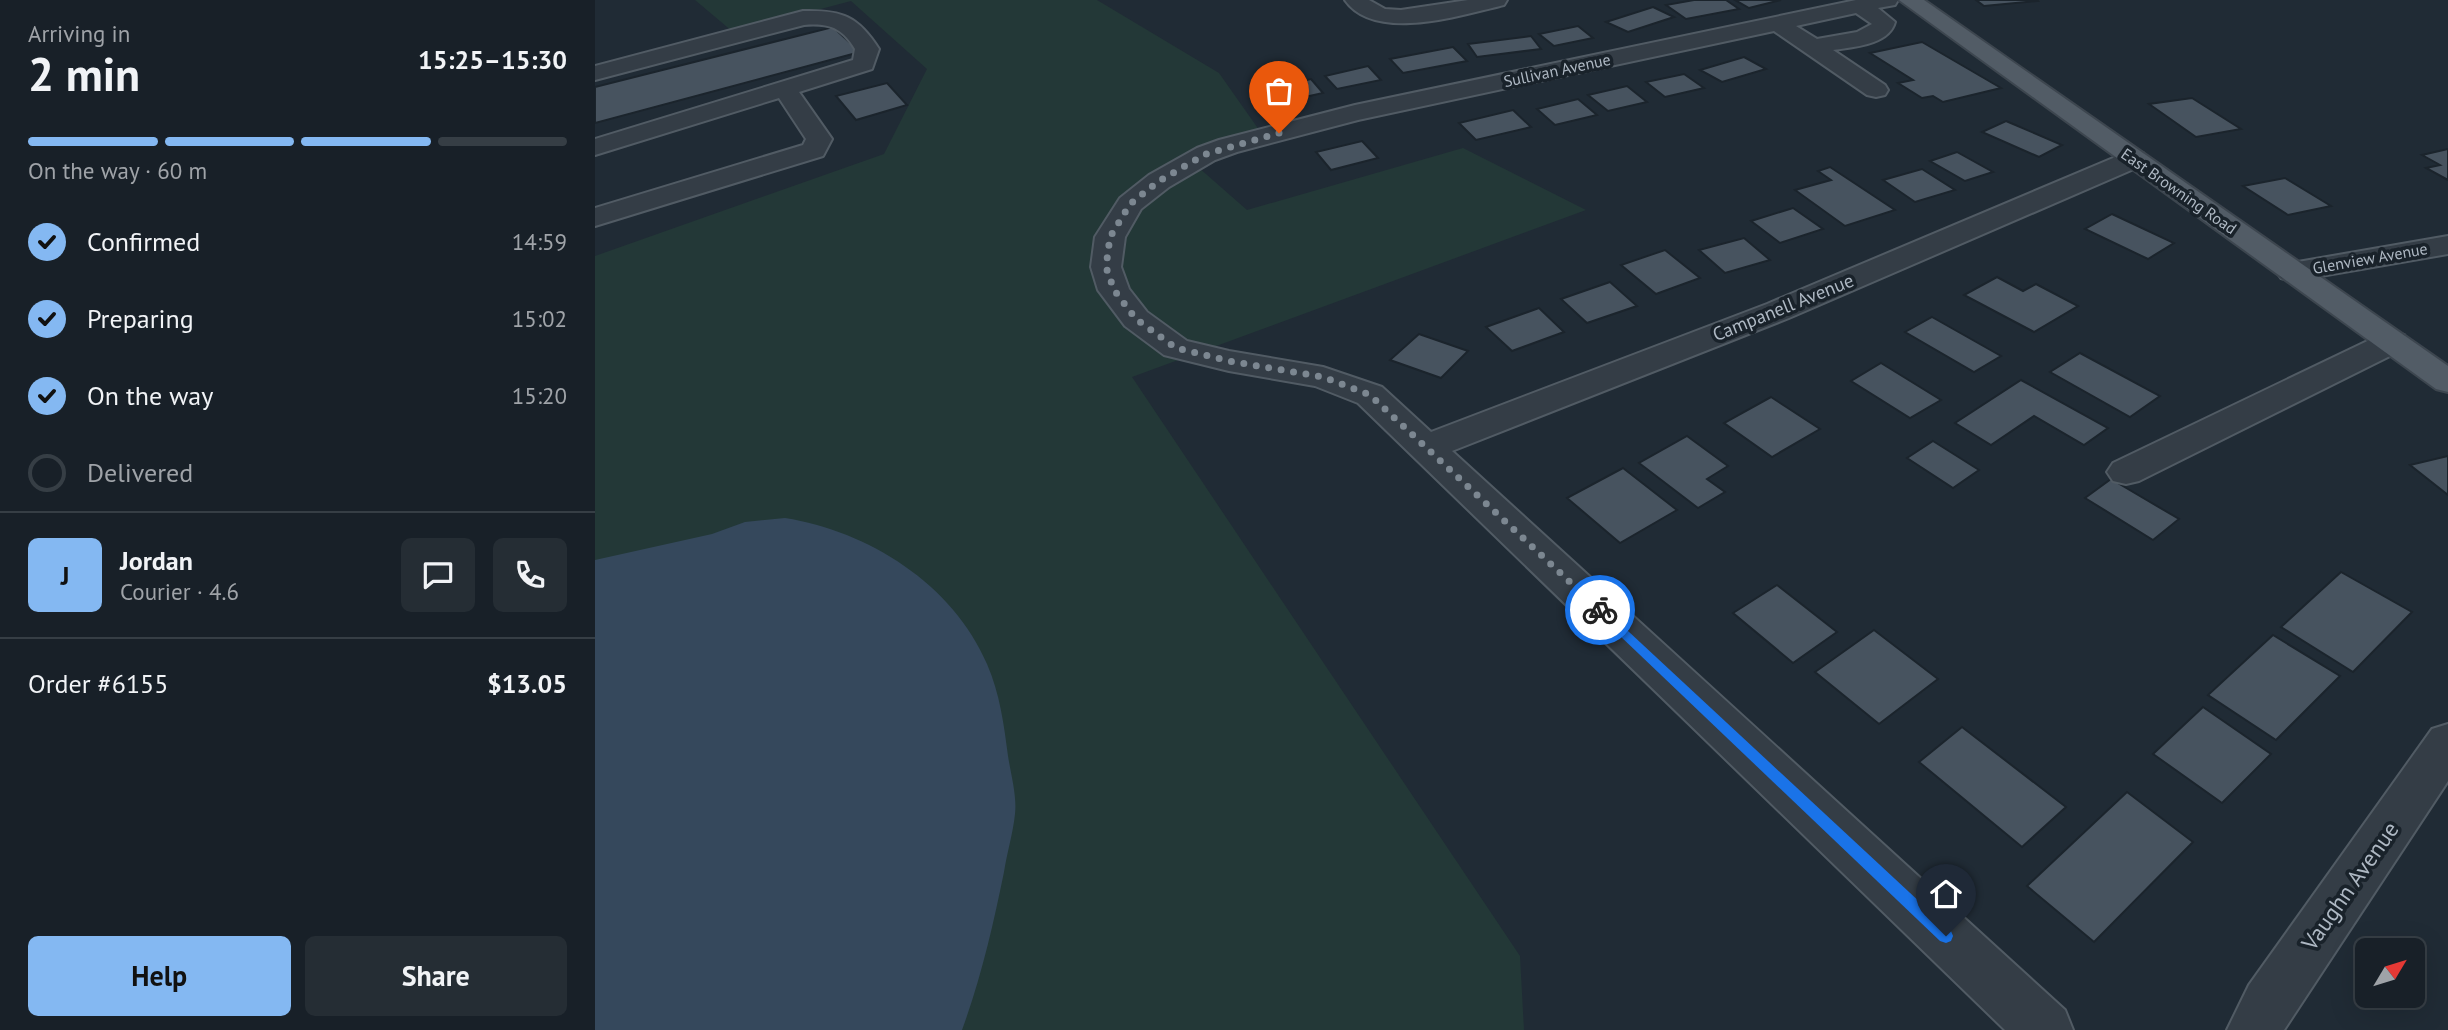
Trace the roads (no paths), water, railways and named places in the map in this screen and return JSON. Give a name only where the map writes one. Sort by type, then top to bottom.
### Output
[{"type":"main road","name":"East Browning Road","points":[[1910,0],[2448,382]]},
{"type":"street","points":[[1356,0],[1361,8],[1392,18],[1496,0]]},
{"type":"street","name":"Sullivan Avenue","points":[[1887,0],[1355,113],[1228,146],[1206,154],[1159,181],[1130,204],[1110,237],[1106,267],[1114,290],[1136,319],[1176,348],[1229,361],[1323,377],[1370,395],[2045,1030]]},
{"type":"street","points":[[1813,47],[1864,38],[1883,27],[1884,22],[1860,6]]},
{"type":"street","points":[[595,73],[803,18],[831,16],[860,36],[867,49],[864,64],[595,147]]},
{"type":"street","points":[[1777,23],[1876,90]]},
{"type":"street","points":[[595,217],[814,150],[819,139],[784,89]]},
{"type":"street","name":"Campanell Avenue","points":[[1427,447],[1778,311],[2134,159]]},
{"type":"street","name":"Glenview Avenue","points":[[2292,272],[2448,245]]},
{"type":"street","points":[[2126,472],[2392,342]]},
{"type":"street","name":"Vaughn Avenue","points":[[2255,1030],[2268,1004],[2448,743]]},
{"type":"water","points":[[785,518],[847,535],[904,566],[930,586],[953,609],[972,635],[991,675],[1003,721],[1015,814],[991,932],[962,1030],[595,1030],[595,560],[712,534],[745,522]]}]
